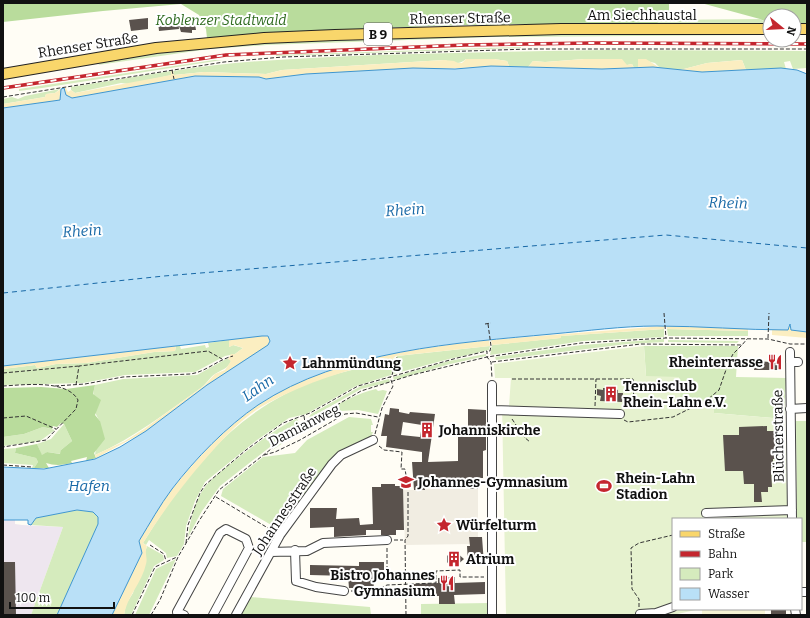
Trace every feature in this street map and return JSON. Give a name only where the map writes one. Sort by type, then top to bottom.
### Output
[{"type":"main road","name":"Am Siechhaustal","points":[[561,29],[762,29]]},
{"type":"main road","name":"Rhenser Straße","points":[[3,74],[126,53],[194,44],[335,35],[561,29]]},
{"type":"street","name":"Blücherstraße","points":[[790,352],[794,362],[790,409],[792,518]]},
{"type":"street","points":[[492,385],[492,615]]},
{"type":"street","points":[[790,409],[807,408]]},
{"type":"street","points":[[493,410],[618,414]]},
{"type":"street","name":"Johannesstraße","points":[[236,615],[280,535],[336,460],[351,449],[373,440]]},
{"type":"street","points":[[706,513],[792,510]]},
{"type":"street","points":[[184,615],[177,612],[220,533],[226,529],[246,539],[249,548],[213,615]]},
{"type":"street","points":[[271,552],[295,550],[308,551],[323,543],[387,540]]},
{"type":"street","points":[[295,550],[296,582],[316,587],[344,591]]},
{"type":"street","points":[[640,614],[656,613],[672,607]]},
{"type":"path","points":[[3,97],[16,93],[172,69],[277,57],[471,50],[807,49]]},
{"type":"path","points":[[172,69],[174,78]]},
{"type":"path","points":[[664,312],[666,338]]},
{"type":"path","points":[[768,338],[769,312]]},
{"type":"path","points":[[485,324],[491,323]]},
{"type":"path","points":[[186,544],[188,526],[200,493],[205,485],[271,431],[293,418],[304,416],[358,386],[390,376],[490,351],[491,346],[488,324]]},
{"type":"path","points":[[151,615],[160,600],[178,557],[215,496],[226,484],[305,423],[362,391],[412,375],[487,357],[581,343],[666,338],[768,338],[790,344],[807,344]]},
{"type":"path","points":[[618,414],[622,420],[628,422],[658,420],[673,417],[686,412],[707,400],[719,390],[733,354],[747,338]]},
{"type":"path","points":[[491,362],[641,344],[742,345]]},
{"type":"path","points":[[3,373],[208,351],[222,359]]},
{"type":"path","points":[[487,351],[487,357],[491,362],[492,385]]},
{"type":"path","points":[[3,386],[32,384],[55,386],[76,385],[123,377],[190,374],[197,373],[222,359],[233,356]]},
{"type":"path","points":[[392,376],[397,357]]},
{"type":"path","points":[[76,385],[79,366]]},
{"type":"path","points":[[390,376],[393,386],[378,418],[373,440],[384,450],[402,452],[401,469],[405,469],[408,486]]},
{"type":"path","points":[[595,413],[596,378]]},
{"type":"path","points":[[512,379],[633,379],[634,403]]},
{"type":"path","points":[[3,447],[41,442],[50,436],[76,409],[78,400],[76,396],[66,389],[55,386]]},
{"type":"path","points":[[511,411],[512,419],[530,442]]},
{"type":"path","name":"Damianweg","points":[[262,456],[275,452],[300,440],[345,414],[356,413],[378,418]]},
{"type":"path","points":[[3,418],[26,416],[57,429]]},
{"type":"path","points":[[304,416],[305,423]]},
{"type":"path","points":[[3,465],[32,467]]},
{"type":"path","points":[[406,615],[404,540],[408,536],[408,490]]},
{"type":"path","points":[[215,496],[280,535]]},
{"type":"path","points":[[640,614],[639,599],[632,588],[632,548],[639,542],[672,535]]},
{"type":"path","points":[[387,585],[387,540],[404,540]]},
{"type":"path","points":[[150,545],[164,554],[166,561]]},
{"type":"path","points":[[132,615],[155,567],[178,557]]},
{"type":"path","points":[[344,591],[374,591],[387,585],[436,583],[436,571],[460,570],[460,577],[492,577]]},
{"type":"shaded area","points":[[470,479],[470,489],[478,489],[478,537],[470,537],[470,544],[405,545],[403,490],[424,490],[425,480]]},
{"type":"shaded area","points":[[3,520],[15,520],[15,524],[22,525],[63,527],[31,615],[3,615]]},
{"type":"shaded area","points":[[702,610],[765,610],[765,615],[702,615]]},
{"type":"green space","name":"Koblenzer Stadtwald","points":[[3,3],[669,3],[669,19],[658,20],[657,26],[544,24],[432,26],[207,38],[206,29],[199,15],[181,4],[3,22]]},
{"type":"green space","points":[[701,3],[807,3],[807,24],[802,24],[802,8],[762,8],[762,20]]},
{"type":"green space","points":[[760,19],[762,20],[762,24],[657,26],[657,20]]},
{"type":"green space","points":[[762,32],[762,35],[492,37],[267,45],[209,49],[98,65],[107,59],[137,54],[243,43],[475,34]]},
{"type":"green space","points":[[521,48],[276,56],[276,55]]},
{"type":"green space","points":[[611,50],[807,51],[807,68],[793,69],[790,61],[784,62],[786,69],[746,70],[742,60],[707,63],[680,70],[660,68],[655,63],[638,59],[638,67],[634,68],[632,64],[627,65],[584,59],[545,62],[533,61],[528,67],[509,66],[507,61],[494,59],[466,59],[458,63],[444,60],[282,70],[266,74],[204,72],[174,75],[173,71],[224,64],[326,57]]},
{"type":"green space","points":[[222,60],[19,91],[19,89]]},
{"type":"green space","points":[[171,71],[172,75],[129,84],[121,83],[75,93],[71,90],[71,87]]},
{"type":"green space","points":[[60,89],[55,93],[46,94],[45,97],[3,104],[3,99],[12,97],[18,99],[25,96]]},
{"type":"green space","points":[[664,329],[664,337],[583,341],[490,355],[492,345],[560,338],[561,336]]},
{"type":"green space","points":[[667,329],[748,331],[748,336],[668,336]]},
{"type":"green space","points":[[664,339],[664,342],[627,344],[496,360],[495,357],[582,345]]},
{"type":"green space","points":[[229,340],[229,347],[233,345],[243,348],[235,354],[225,356],[195,372],[125,375],[83,383],[3,385],[3,369],[35,365],[37,368],[56,364],[86,363],[154,352],[175,351],[176,346],[180,346],[181,349],[205,345],[206,348],[209,347],[208,343]]},
{"type":"green space","points":[[668,340],[739,341],[737,343],[668,342]]},
{"type":"green space","points":[[490,346],[489,350],[393,374],[397,356]]},
{"type":"green space","points":[[644,346],[738,346],[736,377],[786,378],[784,419],[714,413],[714,404],[680,404],[646,376]]},
{"type":"green space","points":[[644,346],[646,376],[679,377],[681,404],[714,404],[714,413],[784,419],[788,518],[672,518],[672,610],[696,610],[673,615],[506,615],[502,406],[509,406],[511,378],[495,378],[494,364]]},
{"type":"green space","points":[[486,354],[486,356],[450,364],[394,380],[393,377],[449,361]]},
{"type":"green space","points":[[396,358],[391,375],[356,386],[306,414],[289,418],[257,440],[205,482],[195,501],[186,526],[184,544],[177,556],[167,558],[166,553],[149,540],[146,545],[143,543],[160,516],[197,467],[217,445],[239,425],[263,407],[290,392],[320,379]]},
{"type":"green space","points":[[226,359],[230,359],[231,361],[228,366],[213,375],[202,387],[137,433],[95,455],[100,421],[95,413],[93,404],[95,385],[123,379],[197,375]]},
{"type":"green space","points":[[389,379],[390,382],[361,389],[308,419],[311,414],[361,386]]},
{"type":"green space","points":[[95,385],[93,394],[101,400],[95,415],[100,421],[105,439],[94,453],[96,458],[86,461],[87,457],[62,465],[46,463],[49,468],[34,468],[38,462],[36,458],[15,453],[16,448],[37,444],[42,455],[47,452],[60,454],[61,450],[72,441],[64,424],[61,423],[57,427],[53,426],[52,429],[43,427],[24,434],[3,437],[3,388],[41,387],[66,389]]},
{"type":"green space","points":[[376,389],[378,391],[387,391],[378,414],[358,410],[340,411],[301,431],[271,451],[294,433],[335,406],[363,393]]},
{"type":"green space","points":[[349,417],[371,419],[373,425],[371,425],[371,432],[373,432],[371,437],[349,448],[280,530],[221,496],[223,489],[263,457],[295,453],[307,440]]},
{"type":"green space","points":[[297,419],[299,422],[298,425],[220,486],[202,511],[188,537],[196,504],[205,487],[234,461],[264,438]]},
{"type":"green space","points":[[796,421],[807,421],[807,542],[802,542],[802,518],[797,518]]},
{"type":"green space","points":[[64,424],[72,441],[61,450],[61,454],[47,452],[42,456],[37,444],[51,439]]},
{"type":"green space","points":[[43,427],[55,430],[40,441],[3,446],[3,437],[24,434]]},
{"type":"green space","points":[[16,448],[15,453],[36,458],[38,462],[34,468],[32,468],[33,465],[3,463],[3,449]]},
{"type":"green space","points":[[77,510],[93,512],[98,517],[98,524],[57,615],[31,615],[63,527],[31,525],[31,522],[36,518]]},
{"type":"green space","points":[[147,546],[163,555],[164,560],[154,566],[131,615],[124,615],[126,604],[133,593]]},
{"type":"green space","points":[[176,559],[149,615],[135,615],[156,569]]},
{"type":"green space","points":[[250,597],[370,607],[371,615],[240,615]]},
{"type":"green space","points":[[489,603],[489,615],[421,615],[421,604]]},
{"type":"sand","points":[[466,59],[494,59],[507,61],[509,66],[306,74],[266,79],[259,77],[195,76],[72,98],[66,95],[64,88],[66,88],[68,92],[71,90],[75,93],[171,75],[171,71],[173,71],[174,75],[204,72],[266,74],[282,70],[444,60],[462,63]]},
{"type":"sand","points":[[584,59],[622,59],[627,65],[632,64],[634,68],[602,69],[528,67],[533,61],[545,62]]},
{"type":"sand","points":[[638,59],[646,59],[660,68],[638,67]]},
{"type":"sand","points":[[742,60],[746,70],[702,72],[680,70],[707,63]]},
{"type":"sand","points":[[61,89],[60,100],[3,108],[3,104],[45,97],[46,94],[55,93]]},
{"type":"sand","points":[[790,324],[791,330],[807,332],[807,338],[772,335],[772,330],[788,330]]},
{"type":"sand","points":[[664,326],[664,329],[561,336],[561,338],[492,345],[491,340]]},
{"type":"sand","points":[[667,326],[739,328],[748,329],[748,331],[667,329]]},
{"type":"sand","points":[[262,336],[269,337],[269,345],[207,385],[146,431],[96,458],[95,455],[125,441],[144,429],[205,385],[215,374],[225,370],[231,361],[228,359],[231,354],[235,354],[243,348],[234,345],[229,347],[229,340]]},
{"type":"sand","points":[[489,340],[490,346],[396,356],[391,360],[344,372],[313,383],[283,395],[253,412],[233,429],[205,460],[186,482],[160,518],[143,543],[147,546],[146,564],[128,602],[124,615],[112,615],[142,553],[139,541],[169,493],[203,454],[224,433],[258,405],[311,377],[340,367],[399,353]]},
{"type":"sand","points":[[176,346],[175,351],[154,352],[86,363],[56,364],[37,368],[35,365],[3,369],[3,366]]},
{"type":"water","points":[[491,66],[602,69],[653,67],[702,72],[781,68],[797,70],[807,74],[807,332],[791,330],[790,324],[788,330],[673,326],[618,328],[439,346],[400,352],[325,372],[291,387],[246,413],[223,433],[191,466],[168,495],[139,541],[142,553],[112,615],[57,615],[98,524],[98,517],[93,512],[77,510],[36,518],[31,525],[28,524],[28,520],[3,520],[3,467],[44,469],[95,459],[120,447],[146,431],[207,385],[268,345],[270,341],[268,336],[262,336],[3,366],[3,108],[60,100],[61,89],[64,88],[66,95],[72,98],[195,76],[259,77],[266,79],[306,74],[413,68],[455,69]]},
{"type":"building","points":[[148,18],[148,29],[131,31],[129,20]]},
{"type":"building","points":[[178,20],[179,29],[159,31],[158,22]]},
{"type":"building","points":[[195,24],[196,30],[192,30],[192,33],[181,32],[179,26]]},
{"type":"building","points":[[776,358],[782,361],[782,370],[754,370],[755,361],[772,362]]},
{"type":"building","name":"Tennisclub Rhein-Lahn e.V.","points":[[603,388],[612,388],[618,390],[618,393],[623,393],[622,402],[600,401],[601,396],[597,395],[597,389],[603,390]]},
{"type":"building","points":[[390,408],[399,409],[399,412],[409,414],[410,412],[435,414],[428,462],[458,461],[458,432],[468,432],[468,409],[486,410],[486,450],[483,451],[483,478],[478,478],[478,489],[470,489],[470,479],[425,480],[425,490],[414,490],[412,462],[422,462],[422,452],[386,447],[387,436],[381,436],[385,414],[389,415]],"holes":[[[403,422],[422,425],[420,437],[401,435]]]},
{"type":"building","points":[[767,426],[767,431],[775,431],[776,459],[773,459],[773,468],[771,468],[772,487],[768,487],[768,492],[761,492],[762,502],[754,502],[754,484],[744,484],[743,471],[725,471],[723,435],[739,435],[739,427]]},
{"type":"building","points":[[381,484],[395,484],[395,486],[403,486],[404,530],[396,530],[396,535],[381,535],[381,530],[366,530],[366,535],[334,537],[334,527],[310,528],[310,508],[337,508],[336,519],[359,518],[360,525],[373,524],[372,487],[381,487]]},
{"type":"building","points":[[469,537],[482,537],[484,564],[468,564],[467,546],[470,546]]},
{"type":"building","name":"Atrium","points":[[451,552],[456,552],[464,559],[456,566],[450,566],[447,562],[447,556]]},
{"type":"building","points":[[3,562],[15,562],[16,615],[3,615]]},
{"type":"building","points":[[359,562],[384,562],[384,570],[372,570],[374,588],[349,588],[348,576],[310,575],[310,565],[359,566]]},
{"type":"building","points":[[455,577],[455,583],[485,582],[485,594],[454,595],[455,604],[439,604],[439,596],[414,596],[414,584],[438,583],[438,578]]},
{"type":"building","points":[[771,610],[786,610],[786,615],[771,615]]},
{"type":"ferry route","points":[[3,293],[164,276],[666,235],[807,248]]},
{"type":"railway","points":[[3,88],[226,55],[465,45],[593,43],[807,44]]},
{"type":"place","name":"Rheinterrasse","points":[[775,362]]},
{"type":"place","name":"Lahnmündung","points":[[290,363]]},
{"type":"place","name":"Tennisclub Rhein-Lahn e.V.","points":[[611,394]]},
{"type":"place","name":"Johanniskirche","points":[[427,430]]},
{"type":"place","name":"Johannes-Gymnasium","points":[[406,482]]},
{"type":"place","name":"Rhein-Lahn Stadion","points":[[604,486]]},
{"type":"place","name":"Würfelturm","points":[[444,525]]},
{"type":"place","name":"Atrium","points":[[454,559]]},
{"type":"place","name":"Bistro Johannes Gymnasium","points":[[447,583]]},
{"type":"water label","name":"Rhein","points":[[728,203]]},
{"type":"water label","name":"Rhein","points":[[405,210]]},
{"type":"water label","name":"Rhein","points":[[82,231]]},
{"type":"water label","name":"Lahn","points":[[258,388]]},
{"type":"water label","name":"Hafen","points":[[89,486]]}]
